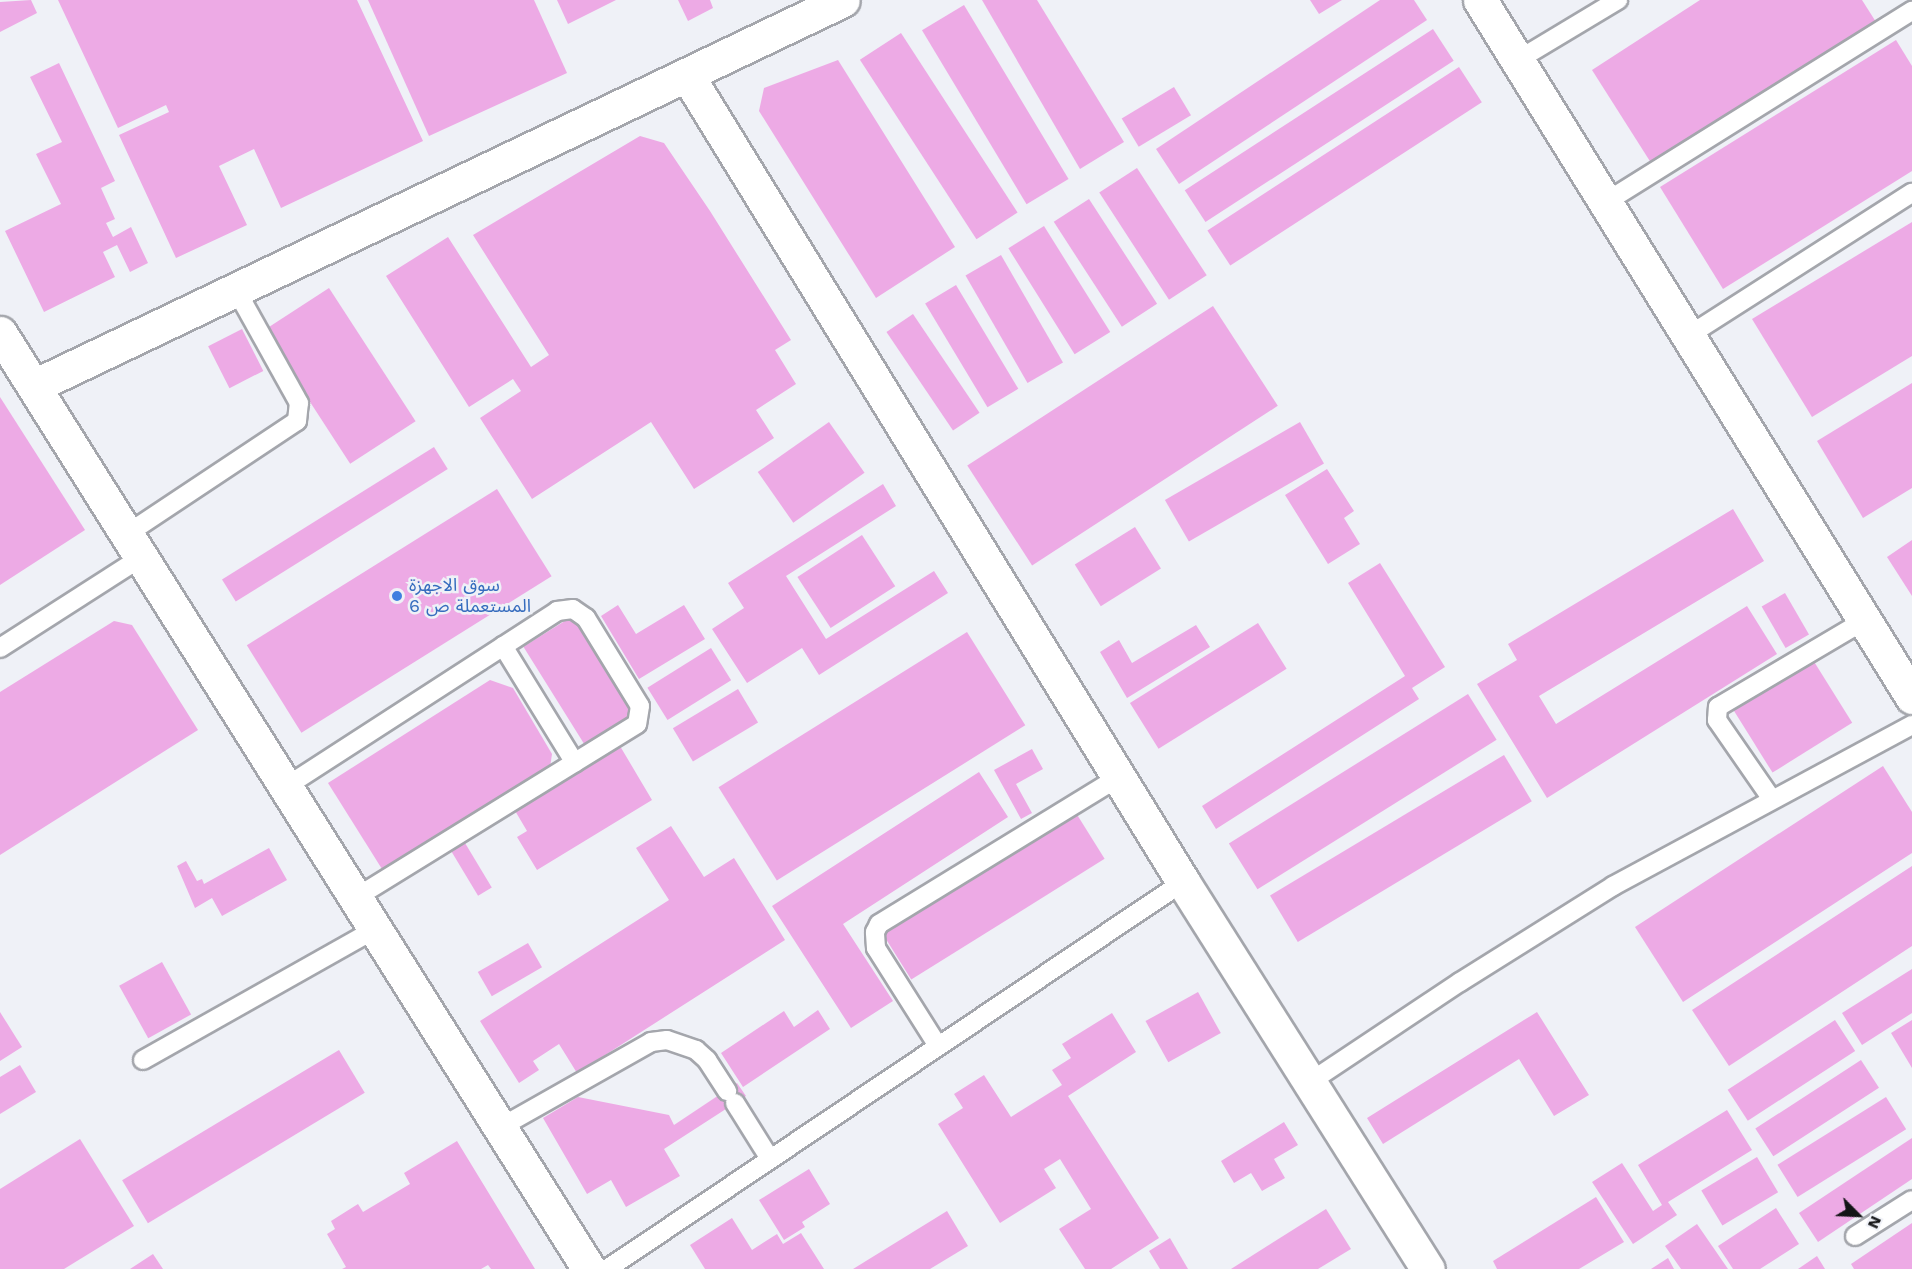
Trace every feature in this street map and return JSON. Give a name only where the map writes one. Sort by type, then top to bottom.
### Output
[{"type":"street","points":[[34,386],[843,0]]},
{"type":"street","points":[[1480,0],[1912,697]]},
{"type":"street","points":[[687,75],[1183,882],[1428,1269]]},
{"type":"street","points":[[0,333],[590,1269]]},
{"type":"lane","points":[[1518,60],[1618,0]]},
{"type":"lane","points":[[1606,202],[1912,11]]},
{"type":"lane","points":[[1688,336],[1912,193]]},
{"type":"lane","points":[[0,648],[293,426],[300,416],[299,403],[236,290]]},
{"type":"lane","points":[[287,786],[565,608],[580,612],[586,618],[641,712],[633,727],[357,897]]},
{"type":"lane","points":[[1771,798],[1717,720],[1718,707],[1865,620]]},
{"type":"lane","points":[[503,646],[575,763]]},
{"type":"lane","points":[[1310,1082],[1460,982],[1594,898],[1771,798],[1912,724]]},
{"type":"lane","points":[[938,1046],[876,948],[875,932],[879,924],[1119,777]]},
{"type":"lane","points":[[607,1269],[1183,882]]},
{"type":"lane","points":[[143,1060],[377,928]]},
{"type":"lane","points":[[501,1127],[651,1042],[667,1040],[696,1050],[707,1060],[770,1159]]},
{"type":"lane","points":[[1855,1236],[1912,1200]]},
{"type":"building","points":[[31,0],[37,13],[0,32],[0,2]]},
{"type":"building","points":[[58,0],[357,0],[423,141],[281,208],[254,149],[219,166],[247,225],[176,258],[119,135],[169,112],[166,105],[118,128]]},
{"type":"building","points":[[368,0],[534,0],[567,73],[429,136]]},
{"type":"building","points":[[557,0],[616,0],[568,24]]},
{"type":"building","points":[[678,0],[710,0],[713,8],[688,21]]},
{"type":"building","points":[[982,0],[1037,0],[1124,142],[1080,169]]},
{"type":"building","points":[[1310,0],[1342,0],[1319,14]]},
{"type":"building","points":[[1380,0],[1414,0],[1427,20],[1179,184],[1156,149]]},
{"type":"building","points":[[1700,0],[1862,0],[1876,22],[1653,166],[1592,70]]},
{"type":"building","points":[[964,5],[1069,179],[1027,204],[922,30]]},
{"type":"building","points":[[1433,29],[1454,61],[1205,222],[1185,190]]},
{"type":"building","points":[[901,33],[1018,212],[976,239],[860,60]]},
{"type":"building","points":[[1896,40],[1912,66],[1912,171],[1723,289],[1660,187]]},
{"type":"building","points":[[838,60],[955,247],[876,298],[759,111],[764,88]]},
{"type":"building","points":[[59,63],[115,181],[101,188],[115,219],[106,223],[113,237],[131,227],[148,263],[130,272],[117,245],[103,252],[115,277],[44,312],[5,231],[61,204],[36,154],[62,142],[30,77]]},
{"type":"building","points":[[1459,67],[1482,102],[1230,266],[1207,230]]},
{"type":"building","points":[[1174,87],[1191,115],[1139,147],[1122,118]]},
{"type":"building","points":[[640,136],[664,143],[710,211],[791,340],[775,350],[796,384],[756,410],[774,438],[694,489],[651,422],[532,499],[480,418],[521,391],[513,379],[469,407],[386,276],[448,237],[531,367],[549,355],[473,235]]},
{"type":"building","points":[[1137,168],[1207,275],[1169,300],[1099,193]]},
{"type":"building","points":[[1089,199],[1157,304],[1122,327],[1054,222]]},
{"type":"building","points":[[1912,222],[1912,356],[1812,417],[1752,319]]},
{"type":"building","points":[[1044,226],[1110,332],[1075,354],[1008,248]]},
{"type":"building","points":[[1001,255],[1063,362],[1027,383],[965,276]]},
{"type":"building","points":[[956,285],[1018,389],[987,407],[925,304]]},
{"type":"building","points":[[329,288],[416,421],[350,464],[264,330]]},
{"type":"building","points":[[1213,306],[1278,406],[1032,565],[967,466]]},
{"type":"building","points":[[913,314],[980,413],[953,431],[886,332]]},
{"type":"building","points":[[242,329],[263,371],[229,388],[208,346]]},
{"type":"building","points":[[1912,383],[1912,488],[1863,518],[1817,441]]},
{"type":"building","points":[[0,397],[85,530],[0,585]]},
{"type":"building","points":[[829,422],[865,473],[793,523],[758,472]]},
{"type":"building","points":[[1300,422],[1324,464],[1189,542],[1165,500]]},
{"type":"building","points":[[434,447],[448,469],[236,602],[222,579]]},
{"type":"building","points":[[1327,469],[1354,511],[1344,518],[1360,544],[1328,564],[1285,495]]},
{"type":"building","points":[[883,484],[896,506],[786,576],[826,639],[934,571],[948,593],[819,675],[802,648],[747,683],[712,629],[744,608],[728,583]]},
{"type":"building","points":[[497,489],[552,576],[301,733],[247,645]]},
{"type":"building","points":[[1733,509],[1764,561],[1539,696],[1556,724],[1747,606],[1777,654],[1547,798],[1477,684],[1517,660],[1508,644]]},
{"type":"building","points":[[1135,527],[1161,569],[1101,606],[1075,565]]},
{"type":"building","points":[[862,535],[895,586],[831,628],[797,577]]},
{"type":"building","points":[[1912,540],[1912,596],[1887,557]]},
{"type":"building","points":[[1380,563],[1445,667],[1412,688],[1419,699],[1216,829],[1202,806],[1405,676],[1348,583]]},
{"type":"building","points":[[1785,593],[1809,635],[1786,648],[1762,606]]},
{"type":"building","points":[[618,605],[636,634],[684,605],[705,639],[639,679],[601,616]]},
{"type":"building","points":[[576,614],[641,717],[588,750],[523,647]]},
{"type":"building","points":[[114,621],[132,625],[198,730],[0,855],[0,692]]},
{"type":"building","points":[[1258,623],[1287,669],[1159,749],[1130,703]]},
{"type":"building","points":[[1196,625],[1210,647],[1127,698],[1100,652],[1119,640],[1132,663]]},
{"type":"building","points":[[967,632],[1025,725],[777,881],[719,787]]},
{"type":"building","points":[[711,648],[731,680],[668,720],[647,688]]},
{"type":"building","points":[[1813,660],[1852,723],[1772,773],[1733,710]]},
{"type":"building","points":[[490,680],[513,688],[552,754],[549,774],[387,877],[328,783]]},
{"type":"building","points":[[738,689],[758,722],[693,762],[673,728]]},
{"type":"building","points":[[1468,694],[1497,740],[1257,889],[1229,843]]},
{"type":"building","points":[[620,746],[652,800],[537,870],[517,837],[527,831],[514,809]]},
{"type":"building","points":[[1032,749],[1043,769],[1016,784],[1032,813],[1021,819],[994,770]]},
{"type":"building","points":[[1504,755],[1532,801],[1298,942],[1270,896]]},
{"type":"building","points":[[1883,766],[1912,812],[1912,853],[1683,1002],[1635,927]]},
{"type":"building","points":[[979,772],[1008,817],[843,924],[893,1001],[851,1028],[772,906]]},
{"type":"building","points":[[1076,813],[1105,859],[911,980],[883,934]]},
{"type":"building","points":[[671,826],[704,877],[734,858],[785,940],[577,1073],[559,1044],[533,1061],[539,1070],[519,1083],[480,1021],[669,900],[636,848]]},
{"type":"building","points":[[465,843],[492,888],[478,896],[451,851]]},
{"type":"building","points":[[269,848],[287,880],[222,916],[212,898],[195,908],[177,866],[186,861],[197,881],[202,879],[204,884]]},
{"type":"building","points":[[1912,866],[1912,946],[1729,1066],[1692,1010]]},
{"type":"building","points":[[528,943],[542,967],[492,996],[478,972]]},
{"type":"building","points":[[162,962],[191,1014],[148,1038],[119,986]]},
{"type":"building","points":[[1912,969],[1912,1013],[1862,1045],[1842,1013]]},
{"type":"building","points":[[1198,992],[1221,1033],[1168,1062],[1146,1021]]},
{"type":"building","points":[[818,1010],[830,1029],[743,1087],[721,1053],[784,1011],[794,1027]]},
{"type":"building","points":[[0,1012],[22,1047],[0,1061]]},
{"type":"building","points":[[1537,1012],[1589,1095],[1554,1116],[1519,1059],[1383,1144],[1367,1118]]},
{"type":"building","points":[[1112,1013],[1136,1052],[1068,1096],[1159,1238],[1111,1269],[1085,1269],[1059,1229],[1091,1209],[1060,1159],[1044,1169],[1056,1188],[1000,1223],[938,1124],[963,1108],[954,1094],[984,1075],[1011,1117],[1062,1085],[1052,1070],[1071,1058],[1062,1044]]},
{"type":"building","points":[[1835,1020],[1855,1051],[1748,1121],[1728,1090]]},
{"type":"building","points":[[1912,1020],[1912,1068],[1891,1033]]},
{"type":"building","points":[[339,1050],[365,1093],[148,1223],[122,1180]]},
{"type":"building","points":[[1861,1060],[1879,1088],[1773,1156],[1755,1129]]},
{"type":"building","points":[[20,1065],[36,1092],[0,1114],[0,1077]]},
{"type":"building","points":[[737,1083],[746,1096],[664,1149],[680,1176],[626,1207],[611,1180],[587,1194],[543,1118],[578,1097],[669,1115],[674,1125]]},
{"type":"building","points":[[1886,1097],[1906,1129],[1798,1197],[1777,1165]]},
{"type":"building","points":[[1727,1110],[1752,1150],[1668,1202],[1677,1215],[1633,1244],[1592,1182],[1622,1163],[1653,1211],[1662,1205],[1638,1165]]},
{"type":"building","points":[[1284,1122],[1298,1145],[1274,1159],[1285,1178],[1262,1191],[1251,1173],[1234,1183],[1221,1161]]},
{"type":"building","points":[[1912,1138],[1912,1179],[1818,1242],[1799,1213]]},
{"type":"building","points":[[80,1139],[134,1226],[64,1269],[0,1269],[0,1189]]},
{"type":"building","points":[[457,1141],[535,1269],[491,1269],[488,1265],[481,1269],[342,1269],[346,1267],[327,1234],[335,1229],[331,1221],[358,1204],[363,1212],[410,1184],[404,1173]]},
{"type":"building","points":[[1757,1157],[1778,1192],[1722,1226],[1701,1190]]},
{"type":"building","points":[[809,1169],[830,1204],[802,1222],[805,1227],[784,1240],[759,1200]]},
{"type":"building","points":[[1596,1197],[1624,1242],[1579,1269],[1497,1269],[1493,1261]]},
{"type":"building","points":[[1776,1208],[1799,1244],[1760,1269],[1733,1269],[1718,1246]]},
{"type":"building","points":[[1326,1209],[1351,1249],[1318,1269],[1231,1269]]},
{"type":"building","points":[[947,1211],[968,1246],[930,1269],[853,1269]]},
{"type":"building","points":[[732,1218],[752,1250],[777,1234],[783,1244],[801,1233],[824,1269],[705,1269],[690,1245]]},
{"type":"building","points":[[1912,1223],[1912,1269],[1854,1269],[1851,1264]]},
{"type":"building","points":[[1697,1224],[1728,1269],[1681,1269],[1665,1246]]},
{"type":"building","points":[[1170,1238],[1188,1269],[1160,1269],[1149,1251]]},
{"type":"building","points":[[153,1254],[163,1269],[130,1269]]},
{"type":"building","points":[[1817,1256],[1825,1269],[1798,1269]]},
{"type":"building","points":[[1668,1258],[1674,1269],[1651,1269]]},
{"type":"place","name":"سوق الاجهزة المستعملة ص 6","points":[[397,596]]}]
